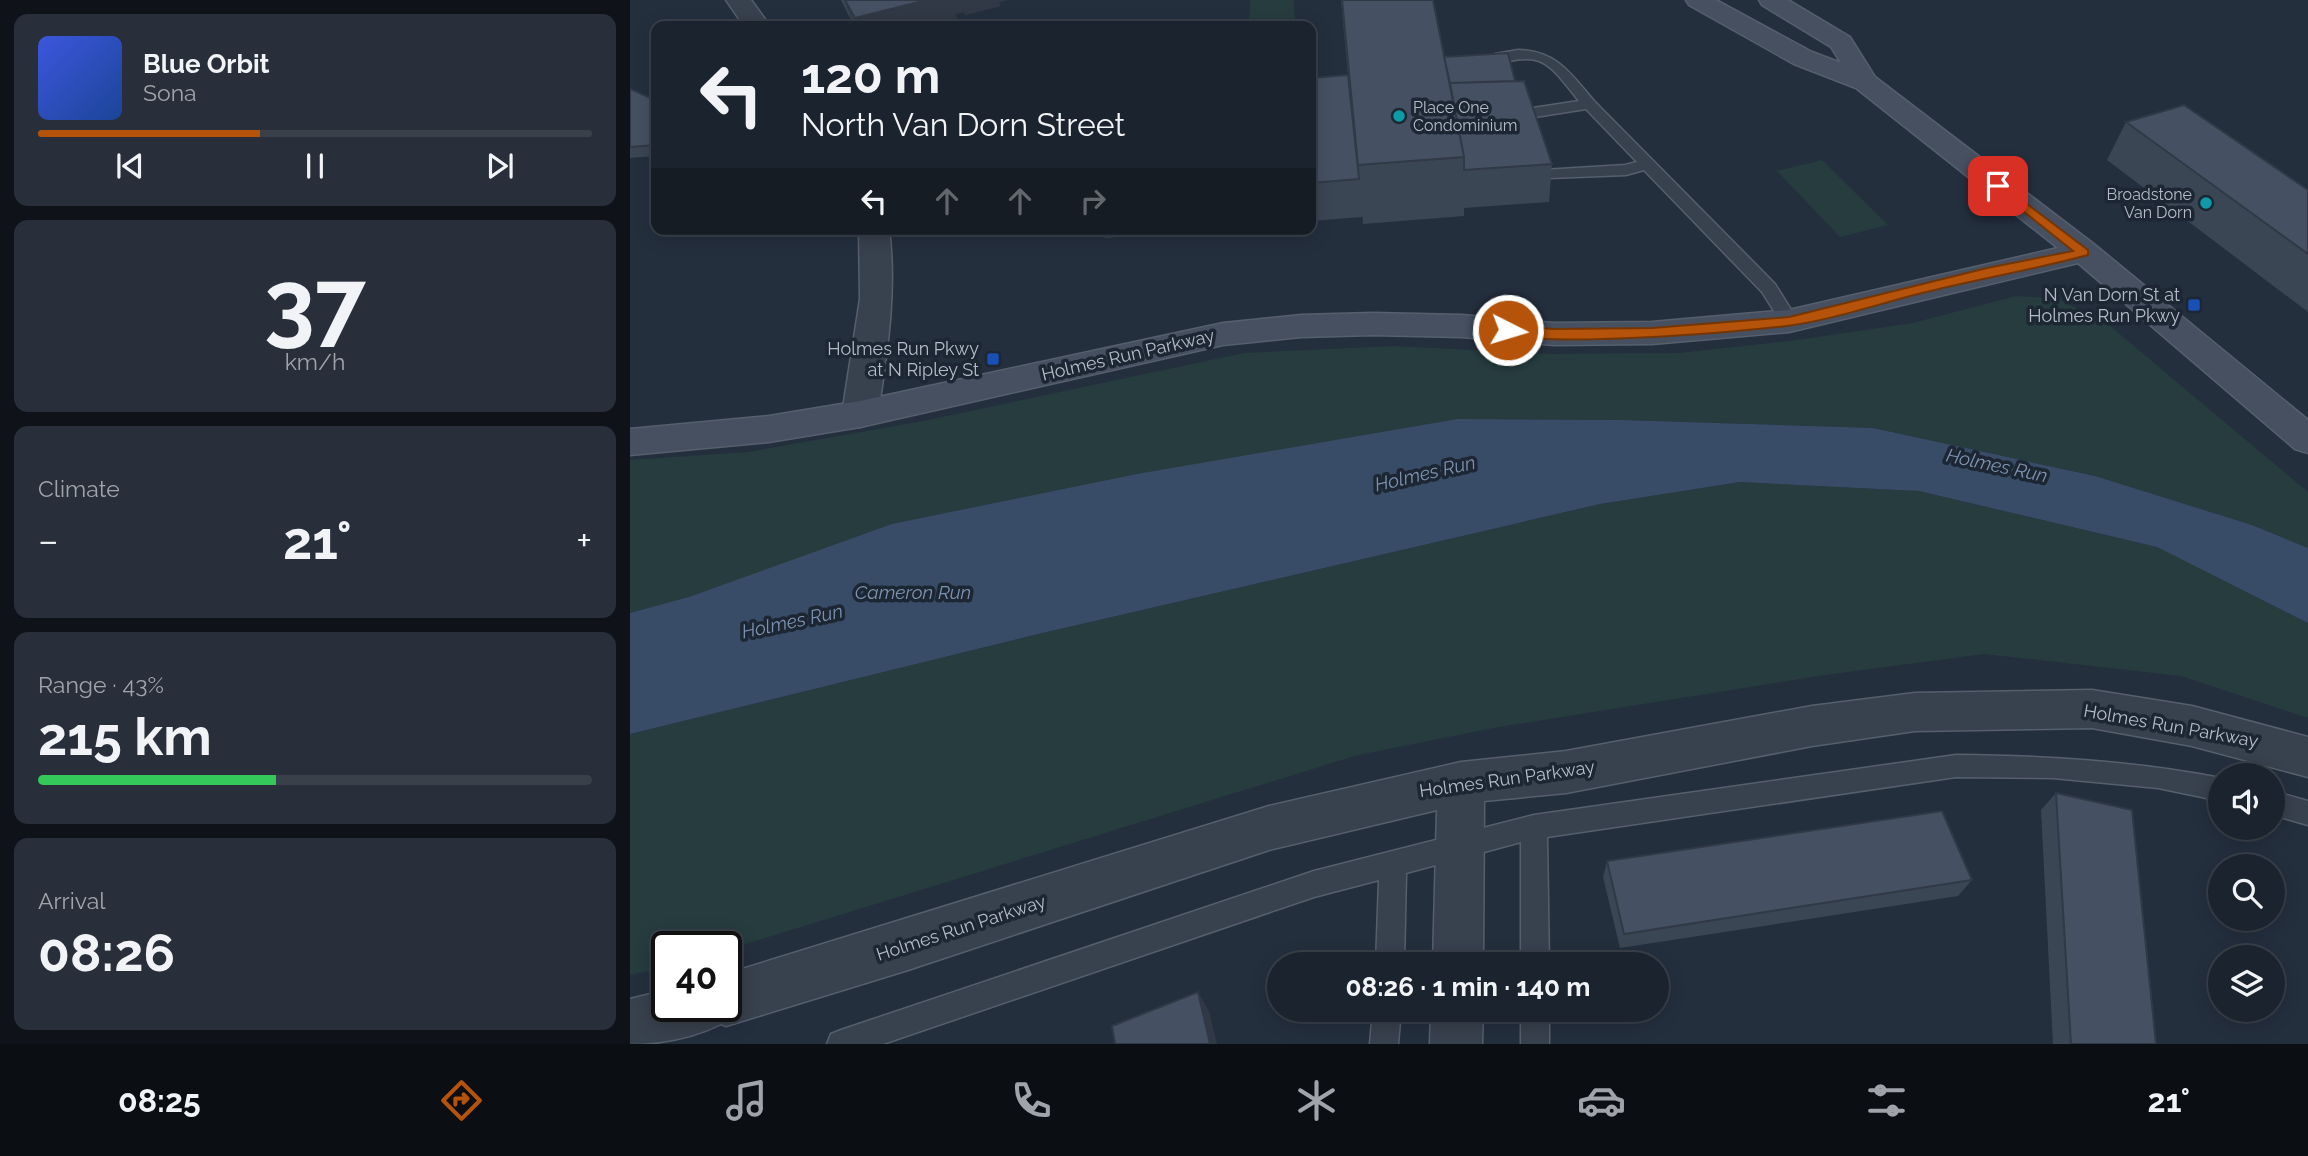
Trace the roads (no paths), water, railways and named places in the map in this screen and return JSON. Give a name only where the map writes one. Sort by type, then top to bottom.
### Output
[{"type":"street","points":[[738,0],[753,21]]},
{"type":"street","points":[[1698,0],[1804,58],[1865,82],[2084,253],[2308,440]]},
{"type":"street","points":[[1771,0],[1841,42],[1865,82]]},
{"type":"street","points":[[860,414],[875,295],[877,261],[875,235]]},
{"type":"street","name":"Holmes Run Parkway","points":[[630,442],[769,429],[932,401],[1115,356],[1209,337],[1301,326],[1373,324],[1462,326],[1554,334],[1603,334],[1652,333],[1789,321],[1987,273],[2084,253]]},
{"type":"street","name":"Holmes Run Parkway","points":[[742,995],[908,946],[1269,828],[1461,783],[1566,772],[1812,726],[1915,712],[2092,709],[2192,726],[2289,751]]},
{"type":"street","points":[[1458,952],[1461,783]]},
{"type":"street","points":[[630,1025],[651,1020]]},
{"type":"street","points":[[1455,1044],[1456,1022]]},
{"type":"lane","points":[[1478,65],[1498,56],[1530,54],[1553,62],[1589,104],[1769,288],[1789,321]]},
{"type":"lane","points":[[1499,113],[1510,121],[1533,113],[1589,104]]},
{"type":"lane","points":[[1528,176],[1626,170],[1648,164]]},
{"type":"lane","points":[[841,1044],[1314,884],[1534,827],[1955,766],[2053,767],[2158,777],[2208,787]]},
{"type":"lane","points":[[2285,806],[2308,813]]},
{"type":"lane","points":[[1534,827],[1535,952]]},
{"type":"lane","points":[[1390,952],[1394,862]]},
{"type":"lane","points":[[1384,1044],[1386,1022]]},
{"type":"lane","points":[[1535,1022],[1535,1044]]},
{"type":"water","name":"Cameron Run","points":[[1458,419],[1622,420],[1873,428],[2095,476],[2252,525],[2308,548],[2308,623],[2157,547],[1919,491],[1740,482],[1600,504],[1034,635],[630,734],[630,613],[692,596],[892,524],[1137,474]]},
{"type":"place","name":"Place One Condominium","points":[[1399,116]]},
{"type":"place","name":"Broadstone Van Dorn","points":[[2206,203]]},
{"type":"place","name":"N Van Dorn St at Holmes Run Pkwy","points":[[2194,305]]},
{"type":"place","name":"Holmes Run Pkwy at N Ripley St","points":[[993,359]]},
{"type":"water label","name":"Holmes Run","points":[[1997,465]]},
{"type":"water label","name":"Holmes Run","points":[[1425,473]]},
{"type":"water label","name":"Holmes Run","points":[[792,621]]}]
